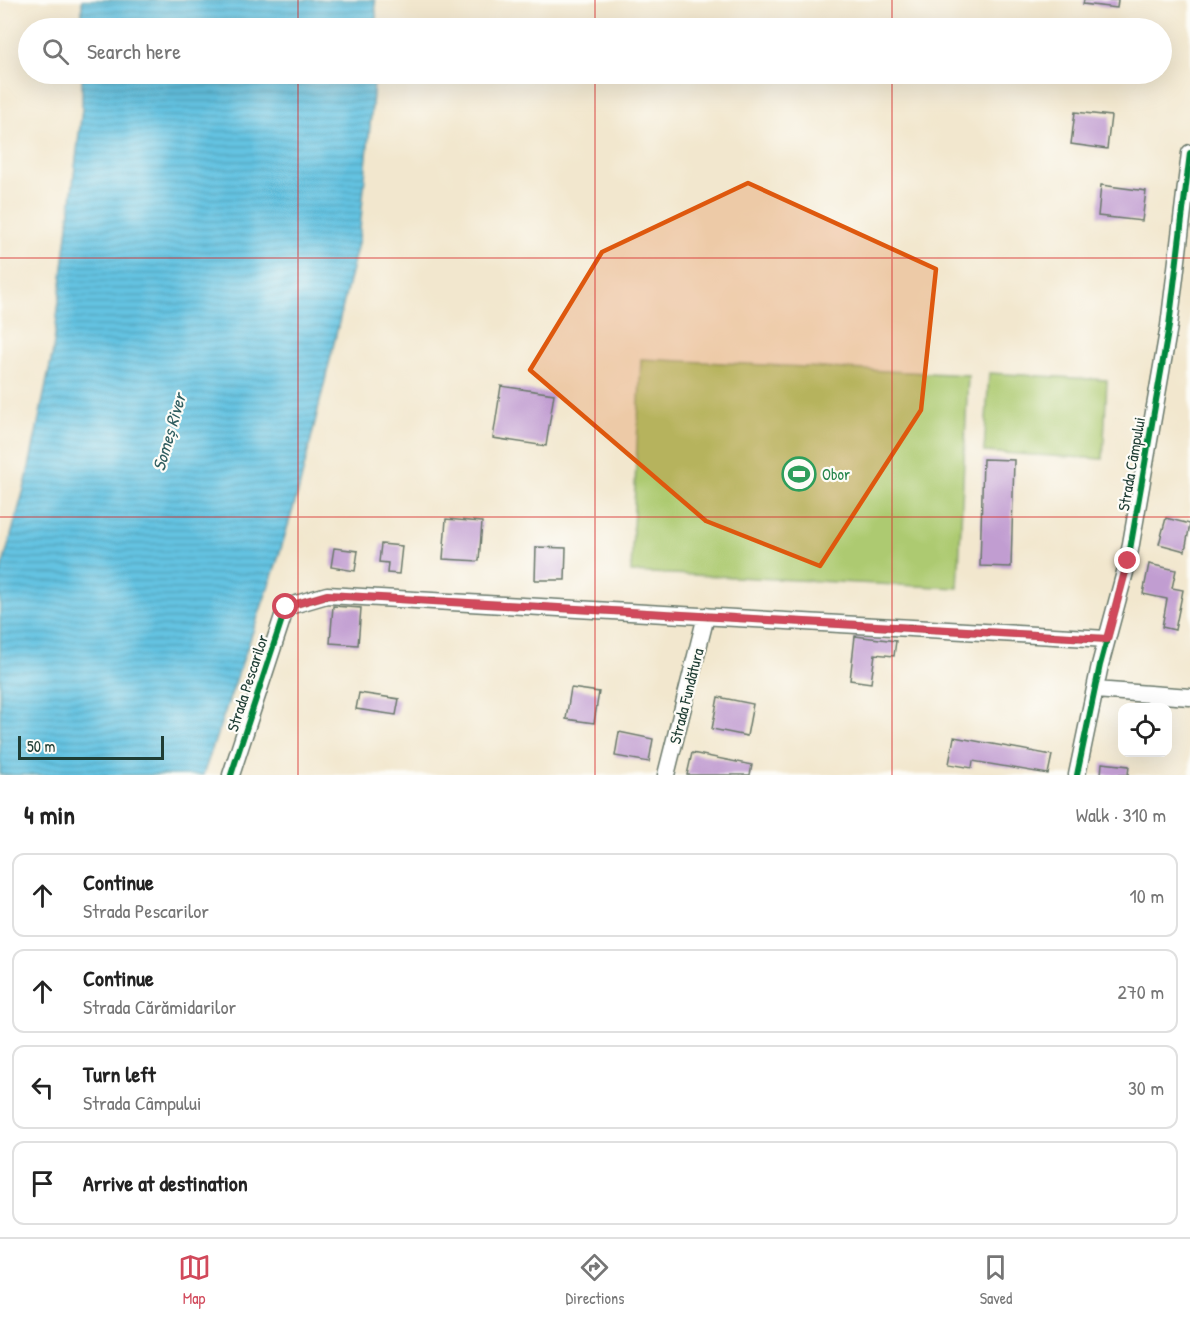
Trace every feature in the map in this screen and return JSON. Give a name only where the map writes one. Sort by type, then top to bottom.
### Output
[{"type":"street","name":"Strada Câmpului","points":[[1077,775],[1107,639],[1128,561],[1167,338],[1190,153]]},
{"type":"street","name":"Strada Pescarilor","points":[[231,775],[286,607],[327,595],[706,616]]},
{"type":"street","points":[[706,616],[1107,639]]},
{"type":"street","name":"Strada Fundătura","points":[[666,775],[706,616]]},
{"type":"street","points":[[1095,690],[1190,697]]},
{"type":"highlighted area","points":[[748,183],[936,269],[921,410],[820,566],[706,521],[530,370],[602,252]]},
{"type":"green space","name":"Obor","points":[[641,359],[968,375],[958,588],[631,572]]},
{"type":"green space","points":[[989,373],[1107,380],[1103,459],[984,452]]},
{"type":"water","points":[[82,0],[375,0],[376,18],[82,18]]},
{"type":"water","name":"Someș River","points":[[82,84],[374,84],[359,239],[299,489],[276,565],[203,775],[0,775],[0,575],[26,482],[53,351],[82,109]]},
{"type":"building","points":[[1084,0],[1118,0],[1117,8],[1083,4]]},
{"type":"building","points":[[1075,112],[1111,116],[1107,149],[1071,144]]},
{"type":"building","points":[[1101,185],[1146,191],[1142,221],[1098,216]]},
{"type":"building","points":[[501,386],[554,394],[546,446],[493,438]]},
{"type":"building","points":[[983,459],[1014,460],[1011,567],[980,566]]},
{"type":"building","points":[[1166,518],[1190,524],[1185,551],[1159,544]]},
{"type":"building","points":[[446,519],[482,522],[479,561],[443,559]]},
{"type":"building","points":[[381,544],[402,546],[399,574],[387,573],[388,563],[379,562]]},
{"type":"building","points":[[536,547],[566,548],[565,580],[535,580]]},
{"type":"building","points":[[334,548],[358,551],[355,571],[331,567]]},
{"type":"building","points":[[1149,564],[1176,570],[1172,588],[1183,590],[1175,630],[1162,627],[1167,599],[1143,594]]},
{"type":"building","points":[[333,606],[361,608],[358,645],[330,643]]},
{"type":"building","points":[[855,636],[896,641],[894,656],[875,654],[871,683],[850,680]]},
{"type":"building","points":[[571,688],[599,692],[594,723],[566,719]]},
{"type":"building","points":[[359,693],[399,699],[396,715],[356,709]]},
{"type":"building","points":[[718,697],[753,704],[747,736],[712,729]]},
{"type":"building","points":[[619,732],[653,739],[649,762],[615,756]]},
{"type":"building","points":[[954,737],[1052,755],[1048,774],[973,761],[972,768],[949,764]]},
{"type":"building","points":[[692,753],[752,765],[750,775],[687,775]]},
{"type":"building","points":[[1102,763],[1129,766],[1128,775],[1101,775]]},
{"type":"cycle path","points":[[1077,775],[1100,665],[1128,561],[1169,326],[1190,153]]},
{"type":"cycle path","points":[[231,775],[286,607],[327,595],[1107,639]]},
{"type":"place","name":"Obor","points":[[799,474]]},
{"type":"route","points":[[286,607],[327,595],[1107,639],[1128,561]]}]
